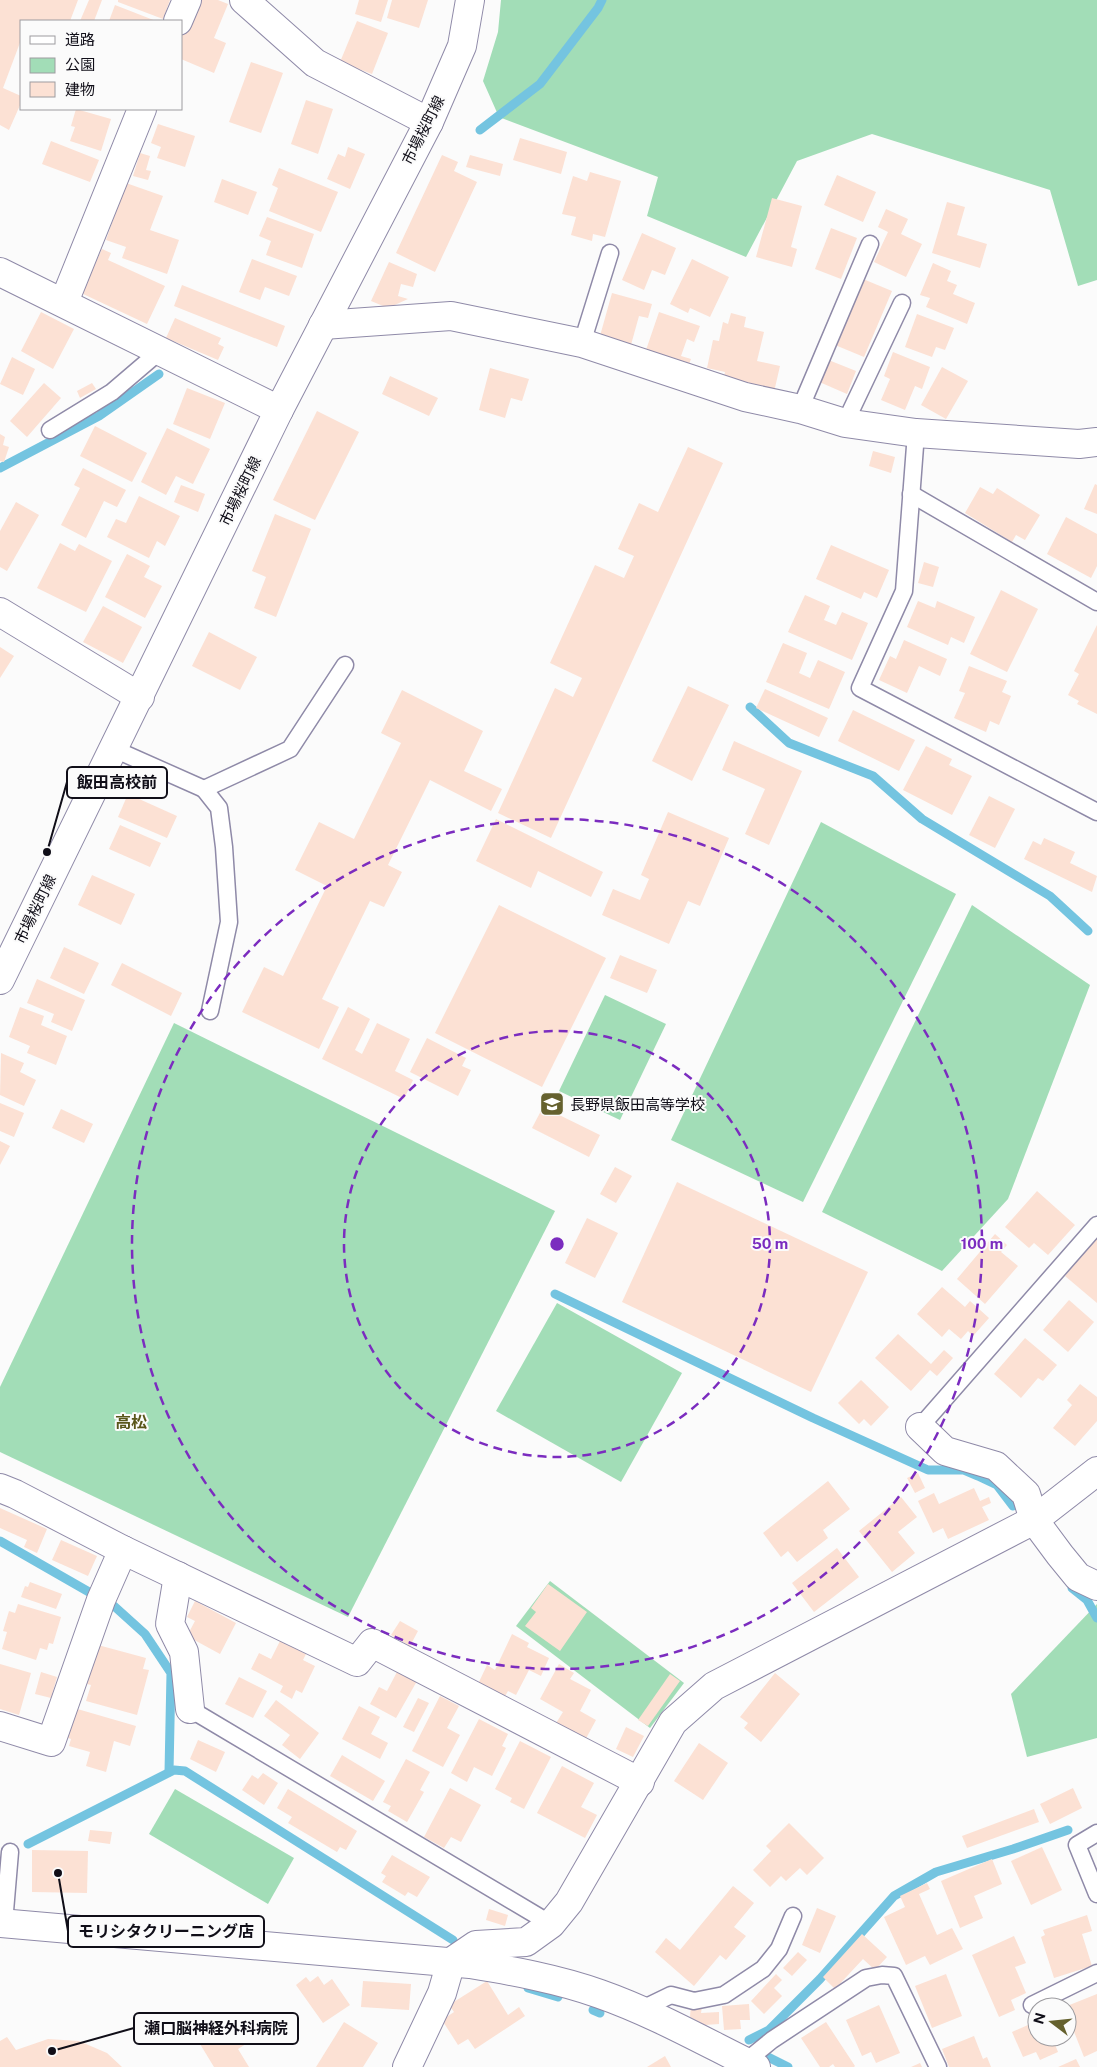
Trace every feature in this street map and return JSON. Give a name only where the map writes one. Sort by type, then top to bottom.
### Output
[{"type":"street","points":[[178,20],[186,0]]},
{"type":"street","points":[[244,0],[315,63],[429,122]]},
{"type":"street","name":"市場桜町線","points":[[0,980],[279,410],[429,122],[462,46],[470,0]]},
{"type":"street","points":[[64,302],[142,110]]},
{"type":"street","points":[[0,272],[279,410]]},
{"type":"street","points":[[323,325],[451,316],[582,343],[745,397],[800,409],[845,423],[916,433],[1091,448]]},
{"type":"street","points":[[0,612],[140,697]]},
{"type":"street","points":[[920,1428],[945,1451],[996,1466],[1026,1494],[1034,1520],[1078,1577],[1097,1586]]},
{"type":"street","points":[[407,2067],[442,1993],[451,1962],[476,1945],[526,1942],[551,1924],[569,1902],[673,1722],[714,1686],[1034,1520],[1097,1471]]},
{"type":"street","points":[[0,1488],[357,1662],[372,1643],[640,1782]]},
{"type":"street","points":[[0,1726],[51,1742],[101,1600],[124,1550]]},
{"type":"street","points":[[178,1576],[170,1624],[184,1652],[190,1710]]},
{"type":"street","points":[[2,1923],[451,1962],[520,1972],[599,1994],[640,2010],[750,2064]]},
{"type":"lane","points":[[800,409],[870,244]]},
{"type":"lane","points":[[582,343],[610,253]]},
{"type":"lane","points":[[845,423],[902,303]]},
{"type":"lane","points":[[50,430],[112,392],[160,351]]},
{"type":"lane","points":[[916,433],[904,591],[860,688],[1097,812]]},
{"type":"lane","points":[[911,494],[1097,602]]},
{"type":"lane","points":[[204,789],[290,749],[345,664]]},
{"type":"lane","points":[[114,749],[204,789],[219,808],[224,847],[229,922],[210,1011]]},
{"type":"lane","points":[[920,1428],[1097,1225]]},
{"type":"lane","points":[[190,1710],[551,1924]]},
{"type":"lane","points":[[1097,1833],[1078,1845],[1097,1894]]},
{"type":"lane","points":[[2,1923],[10,1852]]},
{"type":"lane","points":[[640,2010],[671,1995],[694,2001],[724,1995],[764,1969],[779,1949],[794,1916]]},
{"type":"lane","points":[[1048,1997],[1097,1973]]},
{"type":"lane","points":[[750,2064],[772,2040],[866,1978],[882,1975],[894,1976],[938,2067]]},
{"type":"green space","points":[[501,0],[1097,0],[1097,280],[1078,286],[1050,190],[872,134],[797,161],[746,257],[647,216],[658,177],[499,117],[483,81],[498,32]]},
{"type":"green space","points":[[821,822],[956,894],[803,1202],[671,1140]]},
{"type":"green space","points":[[972,905],[1090,985],[1008,1199],[942,1271],[822,1212]]},
{"type":"green space","points":[[605,995],[666,1024],[620,1120],[559,1091]]},
{"type":"green space","points":[[174,1023],[555,1211],[348,1617],[0,1452],[0,1387]]},
{"type":"green space","points":[[557,1303],[682,1373],[621,1482],[496,1411]]},
{"type":"green space","points":[[550,1581],[684,1683],[650,1728],[516,1626]]},
{"type":"green space","points":[[1097,1604],[1097,1738],[1027,1757],[1011,1694]]},
{"type":"green space","points":[[175,1789],[294,1858],[268,1904],[149,1834]]},
{"type":"building","points":[[0,0],[78,0],[70,20],[20,20],[20,43],[3,88],[20,96],[20,105],[9,130],[0,125]]},
{"type":"building","points":[[89,0],[102,0],[94,20],[80,20]]},
{"type":"building","points":[[118,0],[170,0],[163,19],[118,2]]},
{"type":"building","points":[[197,0],[218,0],[228,4],[214,38],[226,43],[214,73],[182,59],[182,36]]},
{"type":"building","points":[[359,0],[388,0],[381,22],[355,14]]},
{"type":"building","points":[[392,0],[428,0],[419,28],[387,18]]},
{"type":"building","points":[[115,5],[153,20],[109,20]]},
{"type":"building","points":[[357,21],[388,33],[372,74],[340,62]]},
{"type":"building","points":[[251,62],[283,73],[261,133],[229,122]]},
{"type":"building","points":[[306,100],[333,109],[318,154],[291,144]]},
{"type":"building","points":[[76,110],[111,119],[101,151],[70,141],[75,127],[71,126]]},
{"type":"building","points":[[158,124],[195,136],[185,167],[157,158],[161,147],[151,143]]},
{"type":"building","points":[[520,138],[567,152],[561,174],[513,160]]},
{"type":"building","points":[[51,141],[99,160],[90,182],[42,164]]},
{"type":"building","points":[[348,147],[365,154],[350,189],[327,179],[338,154],[345,157]]},
{"type":"building","points":[[140,153],[150,156],[146,170],[151,171],[148,180],[133,176]]},
{"type":"building","points":[[442,155],[458,162],[454,171],[477,182],[435,272],[396,253]]},
{"type":"building","points":[[470,155],[503,164],[500,176],[466,167]]},
{"type":"building","points":[[279,168],[338,192],[321,232],[269,211],[278,188],[272,185]]},
{"type":"building","points":[[590,172],[621,181],[605,237],[593,234],[592,241],[571,235],[576,217],[562,214],[573,176],[587,181]]},
{"type":"building","points":[[837,175],[876,192],[863,222],[824,205]]},
{"type":"building","points":[[222,179],[257,192],[248,215],[214,202]]},
{"type":"building","points":[[126,183],[163,196],[150,230],[179,240],[167,274],[122,258],[126,247],[106,240]]},
{"type":"building","points":[[772,198],[802,206],[791,247],[797,249],[792,267],[756,257]]},
{"type":"building","points":[[947,202],[965,207],[957,235],[987,244],[980,268],[932,253]]},
{"type":"building","points":[[886,209],[908,219],[901,234],[922,244],[906,277],[874,262],[888,232],[878,227]]},
{"type":"building","points":[[267,217],[314,234],[302,268],[266,255],[271,241],[259,236]]},
{"type":"building","points":[[831,228],[857,238],[841,279],[815,269]]},
{"type":"building","points":[[642,233],[676,248],[665,275],[652,270],[644,290],[622,280]]},
{"type":"building","points":[[102,249],[111,253],[108,260],[165,286],[147,324],[81,293]]},
{"type":"building","points":[[252,259],[297,276],[289,296],[265,287],[260,300],[239,292]]},
{"type":"building","points":[[692,259],[729,277],[710,317],[690,308],[688,313],[670,304]]},
{"type":"building","points":[[389,262],[417,274],[413,287],[401,284],[398,296],[408,299],[388,308],[371,301]]},
{"type":"building","points":[[933,263],[951,271],[947,281],[957,285],[953,294],[975,303],[967,324],[926,307],[930,298],[920,295]]},
{"type":"building","points":[[863,279],[892,291],[864,357],[835,345]]},
{"type":"building","points":[[182,285],[285,326],[277,347],[174,306]]},
{"type":"building","points":[[612,293],[652,304],[648,318],[639,316],[629,352],[598,343]]},
{"type":"building","points":[[41,312],[74,329],[53,369],[21,351]]},
{"type":"building","points":[[659,312],[700,326],[694,342],[687,339],[681,356],[691,359],[686,372],[646,350]]},
{"type":"building","points":[[731,313],[746,317],[744,327],[764,332],[757,361],[780,366],[774,392],[723,381],[725,372],[707,368],[713,340],[719,341],[723,322],[728,324]]},
{"type":"building","points":[[917,314],[954,328],[945,350],[936,347],[932,357],[905,347]]},
{"type":"building","points":[[175,318],[221,338],[218,344],[224,347],[218,360],[166,338]]},
{"type":"building","points":[[893,352],[930,367],[922,389],[915,386],[905,410],[881,400],[890,379],[884,376]]},
{"type":"building","points":[[12,357],[35,369],[23,395],[0,384]]},
{"type":"building","points":[[826,359],[856,371],[847,394],[817,381]]},
{"type":"building","points":[[942,367],[968,381],[946,419],[921,405]]},
{"type":"building","points":[[490,368],[529,379],[522,401],[511,398],[505,418],[479,410]]},
{"type":"building","points":[[390,376],[438,398],[429,416],[382,394]]},
{"type":"building","points":[[44,383],[61,398],[27,437],[10,421]]},
{"type":"building","points":[[92,383],[96,389],[80,398],[77,391]]},
{"type":"building","points":[[187,388],[225,403],[210,439],[173,424]]},
{"type":"building","points":[[317,411],[359,432],[315,520],[273,500]]},
{"type":"building","points":[[95,426],[147,453],[132,482],[80,456]]},
{"type":"building","points":[[167,428],[210,449],[193,484],[176,476],[166,495],[141,482]]},
{"type":"building","points":[[0,434],[5,437],[3,445],[9,447],[4,462],[0,461]]},
{"type":"building","points":[[688,447],[723,463],[551,838],[498,813],[555,688],[573,697],[582,678],[550,663],[595,565],[624,578],[634,556],[618,549],[639,503],[658,512]]},
{"type":"building","points":[[873,451],[895,457],[891,473],[869,466]]},
{"type":"building","points":[[83,468],[126,490],[117,507],[104,501],[86,538],[61,525],[80,488],[74,485]]},
{"type":"building","points":[[1095,484],[1097,485],[1097,514],[1084,509]]},
{"type":"building","points":[[181,485],[205,494],[198,512],[174,502]]},
{"type":"building","points":[[980,487],[993,494],[997,488],[1040,515],[1025,540],[1016,535],[1012,542],[965,513]]},
{"type":"building","points":[[139,496],[180,516],[165,546],[157,541],[149,558],[107,537],[116,519],[126,523]]},
{"type":"building","points":[[16,502],[39,515],[7,571],[0,567],[0,531]]},
{"type":"building","points":[[275,514],[311,529],[276,617],[254,608],[266,577],[252,571]]},
{"type":"building","points":[[1066,517],[1097,534],[1097,566],[1091,578],[1047,554]]},
{"type":"building","points":[[60,543],[75,551],[79,544],[112,561],[86,612],[37,588]]},
{"type":"building","points":[[831,545],[889,570],[877,598],[864,592],[861,599],[816,579]]},
{"type":"building","points":[[127,554],[150,566],[144,577],[162,586],[145,618],[105,597]]},
{"type":"building","points":[[924,562],[939,567],[933,587],[918,583]]},
{"type":"building","points":[[1001,590],[1038,609],[1007,672],[970,654]]},
{"type":"building","points":[[805,595],[830,606],[824,620],[836,625],[842,612],[868,623],[852,660],[788,632]]},
{"type":"building","points":[[918,601],[935,608],[937,601],[975,617],[964,643],[951,637],[948,645],[907,627]]},
{"type":"building","points":[[103,606],[142,627],[123,663],[83,642]]},
{"type":"building","points":[[1097,625],[1097,714],[1077,704],[1079,701],[1068,695],[1079,674],[1074,671]]},
{"type":"building","points":[[209,632],[257,657],[240,690],[192,666]]},
{"type":"building","points":[[904,640],[947,659],[940,676],[919,666],[907,693],[879,680],[890,656],[896,659]]},
{"type":"building","points":[[783,643],[807,653],[799,673],[810,678],[818,660],[845,672],[829,709],[766,682]]},
{"type":"building","points":[[0,647],[14,656],[0,678]]},
{"type":"building","points":[[969,666],[1007,681],[1002,692],[1011,696],[999,725],[990,721],[986,732],[954,718],[965,693],[959,691]]},
{"type":"building","points":[[688,686],[729,705],[692,781],[652,761]]},
{"type":"building","points":[[765,689],[828,718],[819,737],[756,708]]},
{"type":"building","points":[[402,690],[483,731],[464,771],[502,789],[491,811],[430,780],[388,865],[402,872],[384,907],[370,901],[322,999],[339,1007],[319,1049],[242,1012],[264,967],[283,976],[327,886],[295,870],[319,822],[354,839],[401,743],[381,733]]},
{"type":"building","points":[[853,710],[915,740],[899,771],[838,741]]},
{"type":"building","points":[[734,741],[802,771],[769,845],[745,834],[765,789],[722,770]]},
{"type":"building","points":[[926,746],[952,759],[949,765],[972,776],[952,815],[903,790]]},
{"type":"building","points":[[128,794],[177,816],[167,838],[118,817]]},
{"type":"building","points":[[989,796],[1015,809],[995,848],[969,835]]},
{"type":"building","points":[[668,812],[729,838],[700,906],[688,901],[669,944],[602,915],[613,889],[640,900],[649,879],[641,875]]},
{"type":"building","points":[[496,819],[603,872],[591,897],[538,871],[531,888],[476,861]]},
{"type":"building","points":[[120,825],[161,843],[150,867],[109,849]]},
{"type":"building","points":[[1044,838],[1075,852],[1070,863],[1097,876],[1092,892],[1024,859],[1033,841],[1041,845]]},
{"type":"building","points":[[92,875],[135,894],[121,925],[78,905]]},
{"type":"building","points":[[499,905],[606,958],[542,1087],[435,1033]]},
{"type":"building","points":[[64,947],[99,963],[84,994],[50,978]]},
{"type":"building","points":[[620,955],[657,970],[647,993],[610,978]]},
{"type":"building","points":[[122,963],[182,993],[171,1016],[111,985]]},
{"type":"building","points":[[37,979],[85,1000],[72,1031],[51,1022],[54,1014],[27,1003]]},
{"type":"building","points":[[20,1007],[44,1016],[41,1025],[67,1036],[56,1065],[27,1053],[30,1046],[9,1037]]},
{"type":"building","points":[[348,1007],[370,1019],[355,1050],[362,1054],[377,1023],[410,1039],[395,1071],[413,1080],[404,1099],[322,1059]]},
{"type":"building","points":[[427,1038],[466,1058],[462,1066],[471,1070],[458,1096],[410,1072]]},
{"type":"building","points":[[1,1053],[24,1063],[20,1072],[36,1080],[24,1106],[0,1095]]},
{"type":"building","points":[[0,1103],[24,1113],[14,1137],[0,1131]]},
{"type":"building","points":[[543,1107],[600,1135],[589,1157],[532,1128]]},
{"type":"building","points":[[61,1109],[93,1124],[84,1143],[52,1128]]},
{"type":"building","points":[[0,1141],[10,1146],[0,1165]]},
{"type":"building","points":[[615,1167],[632,1176],[616,1203],[600,1194]]},
{"type":"building","points":[[677,1182],[868,1272],[811,1392],[622,1302]]},
{"type":"building","points":[[1037,1191],[1075,1225],[1048,1255],[1034,1243],[1029,1248],[1005,1227]]},
{"type":"building","points":[[587,1218],[618,1233],[595,1278],[565,1263]]},
{"type":"building","points":[[995,1234],[1007,1245],[1001,1252],[1018,1266],[985,1304],[957,1279]]},
{"type":"building","points":[[1097,1237],[1097,1303],[1065,1276]]},
{"type":"building","points":[[942,1287],[965,1307],[970,1301],[989,1318],[973,1336],[968,1331],[961,1339],[949,1329],[942,1337],[917,1314]]},
{"type":"building","points":[[1069,1300],[1094,1322],[1068,1352],[1043,1330]]},
{"type":"building","points":[[898,1334],[931,1364],[944,1350],[953,1358],[937,1376],[930,1370],[911,1391],[875,1358]]},
{"type":"building","points":[[1025,1338],[1057,1365],[1043,1381],[1038,1378],[1021,1398],[994,1374]]},
{"type":"building","points":[[861,1380],[889,1407],[871,1426],[864,1419],[859,1424],[838,1403]]},
{"type":"building","points":[[1080,1384],[1097,1397],[1097,1421],[1075,1446],[1053,1428],[1072,1405],[1067,1400]]},
{"type":"building","points":[[918,1473],[925,1488],[915,1493],[907,1478]]},
{"type":"building","points":[[828,1481],[850,1509],[823,1530],[828,1538],[797,1562],[788,1551],[781,1557],[763,1533]]},
{"type":"building","points":[[974,1488],[980,1501],[989,1497],[991,1503],[982,1507],[989,1520],[948,1539],[943,1528],[933,1533],[918,1501],[934,1493],[939,1504]]},
{"type":"building","points":[[901,1497],[917,1517],[898,1532],[915,1553],[892,1572],[859,1531]]},
{"type":"building","points":[[0,1508],[47,1529],[37,1553],[24,1547],[27,1540],[0,1528]]},
{"type":"building","points":[[61,1540],[97,1556],[88,1576],[52,1560]]},
{"type":"building","points":[[837,1548],[859,1577],[814,1612],[792,1583]]},
{"type":"building","points":[[30,1582],[62,1594],[56,1609],[21,1597],[25,1586],[28,1587]]},
{"type":"building","points":[[548,1584],[587,1612],[560,1651],[525,1626],[536,1612],[531,1608]]},
{"type":"building","points":[[195,1601],[236,1623],[220,1654],[187,1636],[195,1621],[187,1617]]},
{"type":"building","points":[[18,1604],[61,1617],[53,1644],[49,1643],[47,1650],[40,1648],[36,1660],[2,1649],[7,1632],[3,1631],[9,1611],[15,1613]]},
{"type":"building","points":[[400,1621],[418,1631],[410,1646],[391,1635]]},
{"type":"building","points":[[512,1634],[529,1643],[527,1647],[549,1658],[541,1676],[529,1670],[516,1695],[508,1691],[504,1698],[478,1684],[487,1665],[495,1670]]},
{"type":"building","points":[[280,1641],[306,1654],[303,1660],[315,1666],[302,1693],[296,1690],[292,1699],[280,1692],[283,1686],[251,1669],[259,1653],[271,1659]]},
{"type":"building","points":[[98,1645],[146,1658],[143,1669],[149,1670],[137,1715],[86,1701],[91,1685],[87,1684]]},
{"type":"building","points":[[0,1664],[31,1673],[19,1715],[0,1709]]},
{"type":"building","points":[[559,1664],[574,1673],[570,1679],[591,1690],[580,1711],[596,1720],[583,1744],[553,1728],[563,1712],[540,1699]]},
{"type":"building","points":[[398,1670],[417,1681],[396,1718],[370,1704],[379,1687],[387,1691]]},
{"type":"building","points":[[41,1672],[57,1677],[51,1698],[35,1694]]},
{"type":"building","points":[[775,1673],[800,1694],[761,1742],[744,1728],[748,1723],[740,1717]]},
{"type":"building","points":[[670,1674],[680,1681],[648,1726],[638,1720]]},
{"type":"building","points":[[239,1677],[267,1691],[253,1718],[225,1704]]},
{"type":"building","points":[[440,1696],[459,1706],[447,1728],[460,1735],[443,1767],[412,1751]]},
{"type":"building","points":[[418,1698],[429,1703],[414,1732],[403,1727]]},
{"type":"building","points":[[276,1700],[319,1733],[300,1759],[282,1745],[290,1735],[264,1716]]},
{"type":"building","points":[[359,1706],[380,1717],[371,1734],[388,1743],[380,1759],[342,1739]]},
{"type":"building","points":[[74,1708],[136,1726],[130,1746],[114,1741],[106,1772],[86,1766],[90,1752],[69,1746],[71,1739],[65,1737]]},
{"type":"building","points":[[479,1719],[508,1734],[502,1746],[506,1748],[492,1776],[474,1767],[467,1782],[451,1773]]},
{"type":"building","points":[[626,1727],[644,1736],[633,1757],[616,1749]]},
{"type":"building","points":[[198,1740],[225,1752],[216,1772],[190,1759]]},
{"type":"building","points":[[520,1741],[551,1757],[524,1809],[510,1802],[512,1798],[495,1789]]},
{"type":"building","points":[[699,1743],[728,1763],[703,1800],[674,1781]]},
{"type":"building","points":[[342,1755],[385,1781],[373,1801],[330,1776]]},
{"type":"building","points":[[406,1759],[430,1772],[420,1790],[424,1792],[407,1822],[388,1811],[391,1806],[383,1802]]},
{"type":"building","points":[[562,1766],[594,1783],[581,1807],[597,1815],[585,1838],[537,1813]]},
{"type":"building","points":[[263,1773],[278,1783],[264,1805],[242,1790],[252,1775],[258,1779]]},
{"type":"building","points":[[450,1788],[481,1805],[461,1842],[451,1837],[444,1848],[424,1837]]},
{"type":"building","points":[[1073,1788],[1082,1808],[1050,1824],[1040,1804]]},
{"type":"building","points":[[288,1789],[357,1831],[346,1850],[340,1847],[337,1852],[288,1823],[292,1817],[277,1808]]},
{"type":"building","points":[[1034,1809],[1039,1822],[967,1848],[962,1836]]},
{"type":"building","points":[[789,1823],[824,1858],[807,1875],[800,1868],[786,1881],[781,1876],[770,1887],[753,1870],[771,1851],[766,1846]]},
{"type":"building","points":[[90,1830],[112,1832],[110,1844],[88,1841]]},
{"type":"building","points":[[1042,1847],[1062,1890],[1031,1905],[1011,1861]]},
{"type":"building","points":[[32,1850],[88,1851],[87,1893],[32,1892]]},
{"type":"building","points":[[392,1855],[430,1877],[417,1897],[408,1892],[405,1896],[382,1882],[386,1876],[381,1873]]},
{"type":"building","points":[[992,1859],[1002,1884],[974,1896],[983,1918],[960,1928],[941,1881]]},
{"type":"building","points":[[927,1883],[930,1889],[919,1894],[937,1935],[952,1928],[963,1949],[930,1965],[925,1956],[906,1965],[884,1917],[905,1907],[900,1896]]},
{"type":"building","points":[[733,1886],[754,1903],[734,1927],[746,1936],[726,1960],[720,1955],[694,1986],[655,1952],[666,1938],[680,1950]]},
{"type":"building","points":[[817,1908],[836,1916],[820,1953],[802,1945]]},
{"type":"building","points":[[489,1909],[508,1915],[505,1926],[486,1920]]},
{"type":"building","points":[[1087,1915],[1092,1931],[1082,1934],[1092,1966],[1054,1978],[1041,1937],[1045,1935],[1043,1930]]},
{"type":"building","points":[[862,1934],[887,1957],[875,1970],[863,1959],[835,1989],[823,1977]]},
{"type":"building","points":[[1014,1936],[1026,1963],[1015,1967],[1026,1993],[1011,2000],[1015,2010],[999,2017],[972,1955]]},
{"type":"building","points":[[798,1952],[807,1960],[792,1976],[783,1968]]},
{"type":"building","points":[[776,1974],[782,1980],[774,1988],[782,1996],[764,2014],[751,2001]]},
{"type":"building","points":[[946,1974],[962,2016],[932,2028],[915,1986]]},
{"type":"building","points":[[318,1976],[324,1985],[332,1979],[350,2005],[323,2023],[296,1985],[306,1977],[310,1982]]},
{"type":"building","points":[[363,1981],[411,1984],[409,2010],[361,2007]]},
{"type":"building","points":[[487,1981],[508,2015],[519,2007],[525,2016],[475,2049],[468,2039],[458,2045],[442,2020],[454,2012],[449,2005]]},
{"type":"building","points":[[1097,1994],[1097,2051],[1084,2057],[1077,2039],[1077,2002]]},
{"type":"building","points":[[691,2004],[702,2007],[701,2013],[719,2012],[719,2024],[705,2025],[690,2017]]},
{"type":"building","points":[[749,2004],[750,2020],[740,2020],[741,2029],[724,2030],[722,2006]]},
{"type":"building","points":[[879,2005],[900,2053],[876,2063],[871,2052],[862,2056],[846,2020]]},
{"type":"building","points":[[236,2021],[249,2042],[238,2049],[249,2067],[214,2067],[200,2044]]},
{"type":"building","points":[[344,2022],[378,2043],[363,2067],[316,2067]]},
{"type":"building","points":[[826,2022],[854,2067],[835,2067],[833,2064],[829,2067],[820,2067],[801,2038]]},
{"type":"building","points":[[1027,2025],[1027,2047],[1056,2047],[1058,2052],[1040,2060],[1036,2052],[1023,2057],[1012,2032]]},
{"type":"building","points":[[974,2036],[983,2059],[987,2057],[991,2067],[949,2067],[942,2049]]},
{"type":"building","points":[[7,2037],[16,2050],[48,2039],[79,2041],[107,2053],[122,2067],[0,2067],[0,2041]]},
{"type":"building","points":[[665,2056],[671,2067],[647,2067]]},
{"type":"building","points":[[1076,2059],[1080,2067],[1058,2067]]},
{"type":"building","points":[[920,2063],[922,2067],[911,2067]]},
{"type":"waterway","points":[[480,130],[540,84],[598,8],[602,0]]},
{"type":"waterway","points":[[0,468],[99,416],[159,374]]},
{"type":"waterway","points":[[750,707],[789,743],[873,776],[922,819],[1050,896],[1088,931]]},
{"type":"waterway","points":[[555,1294],[813,1418],[928,1470],[964,1470],[978,1476],[997,1485],[1013,1506]]},
{"type":"waterway","points":[[0,1541],[89,1592]]},
{"type":"waterway","points":[[1072,1588],[1087,1600],[1097,1618]]},
{"type":"waterway","points":[[114,1606],[145,1634],[171,1673],[169,1772]]},
{"type":"waterway","points":[[28,1844],[174,1770],[185,1771],[453,1940]]},
{"type":"waterway","points":[[749,2040],[769,2030],[820,1979],[894,1896],[936,1872],[1068,1830]]},
{"type":"waterway","points":[[528,1988],[558,1997]]},
{"type":"waterway","points":[[593,2010],[600,2013]]},
{"type":"waterway","points":[[764,2055],[788,2067]]},
{"type":"place","name":"飯田高校前","points":[[47,852]]},
{"type":"place","name":"長野県飯田高等学校","points":[[552,1104]]},
{"type":"place","name":"モリシタクリーニング店","points":[[58,1873]]},
{"type":"place","name":"瀬口脳神経外科病院","points":[[52,2051]]},
{"type":"district","name":"高松","points":[[131,1422]]}]
